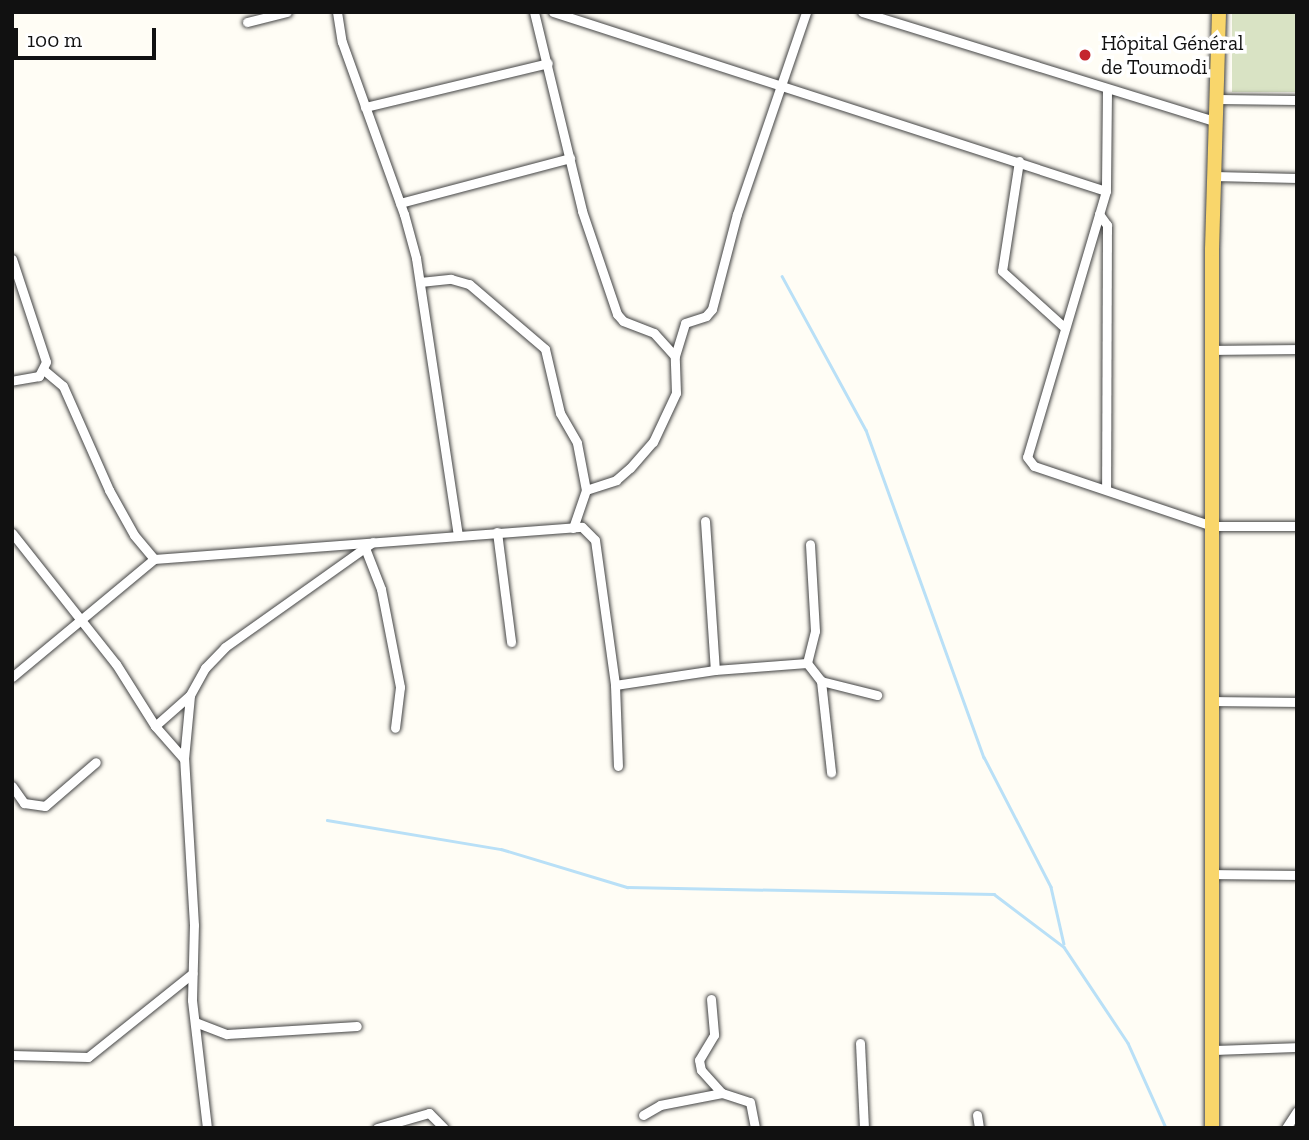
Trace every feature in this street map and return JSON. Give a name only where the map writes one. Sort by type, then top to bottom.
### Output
[{"type":"main road","points":[[1212,1128],[1212,350],[1219,12]]},
{"type":"street","points":[[247,22],[287,12]]},
{"type":"street","points":[[337,12],[365,107],[400,202],[420,282],[458,535]]},
{"type":"street","points":[[534,12],[582,211],[617,314],[623,321],[654,333],[675,356]]},
{"type":"street","points":[[553,12],[1106,191]]},
{"type":"street","points":[[586,490],[615,480],[653,442],[676,393],[675,356],[685,323],[706,316],[712,309],[737,214],[784,87],[806,12]]},
{"type":"street","points":[[862,12],[1107,91],[1215,121]]},
{"type":"street","points":[[365,107],[548,63]]},
{"type":"street","points":[[1107,91],[1106,191],[1027,457],[1034,466],[1106,488],[1212,526],[1297,526]]},
{"type":"street","points":[[1217,99],[1297,100]]},
{"type":"street","points":[[400,202],[570,158]]},
{"type":"street","points":[[1019,161],[1002,271],[1065,328]]},
{"type":"street","points":[[1214,176],[1297,178]]},
{"type":"street","points":[[1099,215],[1107,225],[1106,488]]},
{"type":"street","points":[[12,259],[17,281],[33,312],[45,371],[64,386],[109,490],[134,535],[154,559]]},
{"type":"street","points":[[420,282],[451,279],[469,284],[545,349],[560,413],[577,443],[586,490],[573,528]]},
{"type":"street","points":[[1212,350],[1297,349]]},
{"type":"street","points":[[12,381],[32,379],[45,371]]},
{"type":"street","points":[[705,521],[715,670]]},
{"type":"street","points":[[12,677],[154,559],[497,532],[588,529],[596,540],[615,685],[618,766]]},
{"type":"street","points":[[497,532],[511,642]]},
{"type":"street","points":[[12,533],[116,664],[155,726],[184,759]]},
{"type":"street","points":[[155,726],[190,695],[205,668],[225,648],[374,541]]},
{"type":"street","points":[[807,663],[815,631],[810,544]]},
{"type":"street","points":[[365,548],[381,589],[401,687],[395,728]]},
{"type":"street","points":[[615,685],[715,670],[807,663]]},
{"type":"street","points":[[807,663],[821,681],[831,772]]},
{"type":"street","points":[[821,681],[877,695]]},
{"type":"street","points":[[190,695],[184,759],[194,925],[195,1022],[207,1128]]},
{"type":"street","points":[[1212,701],[1297,702]]},
{"type":"street","points":[[12,786],[24,803],[45,806],[96,762]]},
{"type":"street","points":[[1211,874],[1297,875]]},
{"type":"street","points":[[12,1055],[89,1057],[193,973]]},
{"type":"street","points":[[711,999],[714,1035],[699,1064],[712,1086],[722,1093],[750,1102],[755,1128]]},
{"type":"street","points":[[195,1022],[227,1034],[357,1026]]},
{"type":"street","points":[[860,1043],[864,1128]]},
{"type":"street","points":[[1212,1050],[1297,1047]]},
{"type":"street","points":[[643,1115],[660,1105],[722,1093]]},
{"type":"street","points":[[1286,1128],[1297,1111]]},
{"type":"street","points":[[377,1128],[429,1113],[444,1128]]},
{"type":"street","points":[[977,1115],[979,1128]]},
{"type":"green space","points":[[1232,12],[1297,12],[1297,92],[1232,92]]},
{"type":"waterway","points":[[782,276],[866,430],[984,757],[1051,887],[1064,944]]},
{"type":"waterway","points":[[327,820],[501,849],[627,887],[994,894],[1064,947],[1128,1043],[1166,1128]]},
{"type":"place","name":"Hôpital Général de Toumodi","points":[[1085,55]]}]
